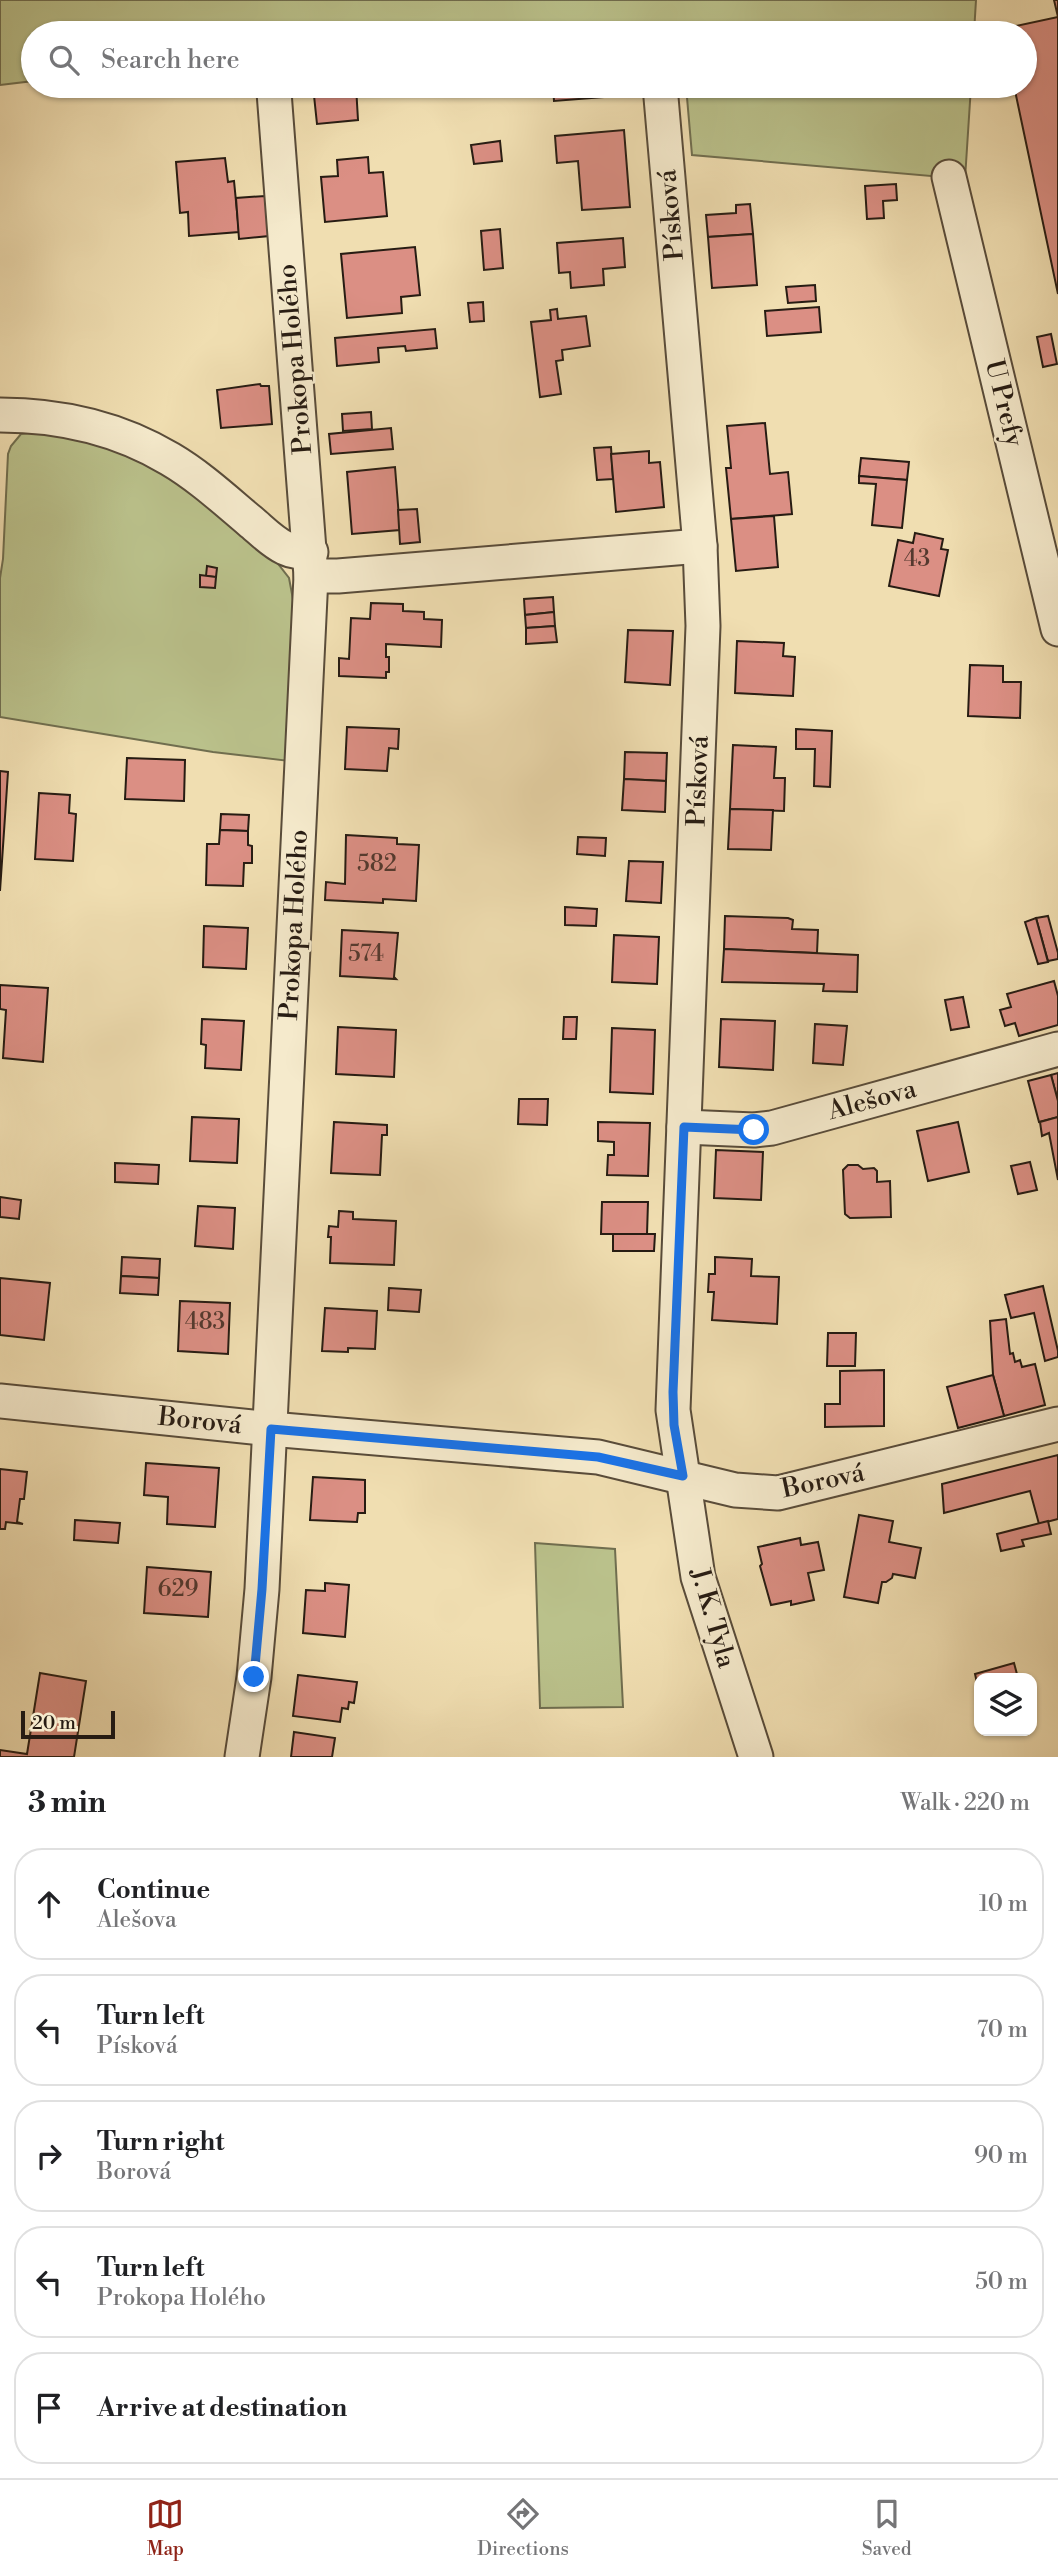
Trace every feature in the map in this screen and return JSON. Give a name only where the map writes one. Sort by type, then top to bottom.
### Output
[{"type":"street","name":"Prokopa Holého","points":[[242,1757],[254,1677],[262,1589],[311,564],[274,98]]},
{"type":"street","name":"Písková","points":[[661,98],[700,545],[703,665],[673,1392],[674,1425],[683,1476]]},
{"type":"street","name":"U Prefy","points":[[949,177],[1058,629]]},
{"type":"street","points":[[0,415],[57,418],[114,433],[146,446],[204,483],[278,544],[297,552],[311,564],[338,576],[700,545]]},
{"type":"street","name":"Alešova","points":[[684,1127],[754,1130],[772,1128],[1058,1049]]},
{"type":"street","name":"Borová","points":[[0,1401],[271,1429],[598,1457],[735,1490],[778,1493],[1058,1424]]},
{"type":"street","name":"J. K. Tyla","points":[[683,1476],[703,1595],[756,1757]]},
{"type":"green space","points":[[0,0],[976,0],[975,21],[21,21],[21,82],[0,85]]},
{"type":"green space","points":[[687,98],[970,98],[965,179],[692,155]]},
{"type":"green space","points":[[60,429],[153,461],[275,560],[289,578],[295,610],[289,761],[213,752],[0,717],[0,578],[8,454],[21,434]]},
{"type":"green space","points":[[535,1543],[615,1549],[623,1707],[540,1708]]},
{"type":"building","points":[[1054,0],[1058,0],[1058,17]]},
{"type":"building","points":[[1058,17],[1058,294],[1017,98],[1037,98],[1037,22]]},
{"type":"building","points":[[314,98],[357,98],[358,120],[317,124]]},
{"type":"building","points":[[554,98],[591,98],[554,101]]},
{"type":"building","points":[[624,130],[630,207],[582,210],[578,161],[557,163],[555,136]]},
{"type":"building","points":[[500,141],[502,161],[474,164],[471,145]]},
{"type":"building","points":[[368,157],[369,173],[383,172],[387,216],[325,222],[321,177],[338,176],[337,160]]},
{"type":"building","points":[[225,158],[228,182],[234,181],[239,232],[189,236],[188,212],[180,213],[176,162]]},
{"type":"building","points":[[896,184],[897,200],[883,201],[884,218],[867,219],[865,186]]},
{"type":"building","points":[[265,196],[269,236],[239,239],[236,198]]},
{"type":"building","points":[[750,204],[753,234],[708,237],[706,215],[736,213],[736,205]]},
{"type":"building","points":[[500,229],[503,268],[484,270],[481,231]]},
{"type":"building","points":[[753,234],[757,285],[712,288],[708,237]]},
{"type":"building","points":[[623,238],[625,267],[603,269],[604,285],[571,288],[570,272],[559,273],[557,243]]},
{"type":"building","points":[[415,247],[420,295],[401,297],[402,313],[347,318],[341,254]]},
{"type":"building","points":[[815,285],[816,301],[788,303],[786,287]]},
{"type":"building","points":[[483,302],[484,321],[470,322],[468,303]]},
{"type":"building","points":[[819,307],[821,332],[767,336],[765,311]]},
{"type":"building","points":[[557,309],[558,319],[586,316],[590,346],[562,350],[563,360],[556,361],[561,394],[540,397],[531,322],[551,320],[550,310]]},
{"type":"building","points":[[435,329],[437,348],[406,351],[405,346],[378,348],[379,362],[337,366],[335,338]]},
{"type":"building","points":[[1051,334],[1057,364],[1043,367],[1037,337]]},
{"type":"building","points":[[260,384],[269,386],[272,424],[221,428],[217,390]]},
{"type":"building","points":[[371,412],[372,429],[343,431],[342,414]]},
{"type":"building","points":[[765,423],[770,474],[788,472],[792,514],[731,519],[726,468],[731,468],[727,426]]},
{"type":"building","points":[[391,428],[393,449],[331,454],[329,434]]},
{"type":"building","points":[[611,447],[613,479],[597,480],[594,448]]},
{"type":"building","points":[[649,451],[649,463],[660,462],[664,507],[616,512],[611,454]]},
{"type":"building","points":[[861,458],[909,462],[907,480],[859,476]]},
{"type":"building","points":[[395,467],[400,530],[352,534],[347,472]]},
{"type":"building","points":[[859,476],[907,480],[902,528],[872,525],[876,484],[859,483]]},
{"type":"building","points":[[417,509],[420,542],[400,544],[398,510]]},
{"type":"building","points":[[774,516],[778,567],[736,571],[731,519]]},
{"type":"building","points":[[915,533],[943,539],[941,549],[948,550],[939,596],[889,586],[898,540],[913,543]]},
{"type":"building","points":[[207,566],[217,568],[216,577],[206,576]]},
{"type":"building","points":[[200,575],[216,577],[215,588],[200,587]]},
{"type":"building","points":[[553,597],[554,612],[525,615],[524,599]]},
{"type":"building","points":[[371,603],[403,604],[403,611],[424,612],[424,619],[442,620],[441,647],[386,644],[389,672],[386,672],[386,678],[339,676],[339,658],[349,659],[351,618],[370,619]]},
{"type":"building","points":[[554,612],[555,626],[526,628],[525,615]]},
{"type":"building","points":[[555,626],[557,642],[526,644],[526,628]]},
{"type":"building","points":[[628,630],[673,631],[670,685],[625,682]]},
{"type":"building","points":[[737,641],[784,643],[783,656],[795,657],[793,696],[735,693]]},
{"type":"building","points":[[970,665],[1003,666],[1003,682],[1021,682],[1020,718],[968,716]]},
{"type":"building","points":[[347,727],[399,729],[398,749],[389,748],[387,771],[345,769]]},
{"type":"building","points":[[796,729],[832,731],[830,787],[814,786],[815,749],[796,749]]},
{"type":"building","points":[[733,745],[776,747],[774,778],[785,778],[784,811],[730,809]]},
{"type":"building","points":[[625,752],[667,753],[666,781],[624,779]]},
{"type":"building","points":[[127,758],[185,760],[184,801],[125,799]]},
{"type":"building","points":[[0,771],[8,772],[0,891]]},
{"type":"building","points":[[624,779],[666,781],[665,812],[622,810]]},
{"type":"building","points":[[39,793],[70,795],[69,813],[76,814],[73,861],[35,859]]},
{"type":"building","points":[[730,809],[773,810],[771,850],[728,849]]},
{"type":"building","points":[[221,814],[249,815],[248,831],[220,830]]},
{"type":"building","points":[[220,830],[248,831],[248,845],[252,846],[252,863],[244,863],[243,886],[206,885],[207,844],[219,844]]},
{"type":"building","points":[[346,835],[397,838],[397,844],[419,845],[416,901],[383,899],[383,903],[325,900],[326,882],[345,884]]},
{"type":"building","points":[[578,837],[606,838],[605,856],[577,854]]},
{"type":"building","points":[[629,861],[663,862],[661,903],[626,901]]},
{"type":"building","points":[[565,907],[597,909],[596,926],[565,925]]},
{"type":"building","points":[[725,916],[788,918],[793,920],[792,929],[818,930],[817,953],[724,949]]},
{"type":"building","points":[[1048,916],[1058,959],[1048,961],[1036,918]]},
{"type":"building","points":[[1036,918],[1048,962],[1038,964],[1025,922]]},
{"type":"building","points":[[204,926],[248,928],[246,969],[203,967]]},
{"type":"building","points":[[342,930],[398,933],[396,979],[340,976]]},
{"type":"building","points":[[614,935],[659,937],[657,984],[612,982]]},
{"type":"building","points":[[724,949],[858,955],[857,992],[823,991],[824,984],[722,982]]},
{"type":"building","points":[[1054,981],[1058,996],[1058,1025],[1019,1036],[1015,1023],[1005,1026],[1000,1010],[1011,1007],[1007,994]]},
{"type":"building","points":[[0,985],[48,988],[43,1062],[3,1058],[6,1010],[0,1009]]},
{"type":"building","points":[[963,997],[969,1027],[951,1030],[945,1000]]},
{"type":"building","points":[[564,1017],[577,1017],[576,1039],[563,1039]]},
{"type":"building","points":[[202,1019],[244,1021],[241,1070],[205,1068],[206,1045],[201,1044]]},
{"type":"building","points":[[721,1019],[775,1021],[773,1070],[719,1067]]},
{"type":"building","points":[[815,1024],[847,1026],[843,1065],[813,1063]]},
{"type":"building","points":[[338,1027],[396,1030],[394,1077],[336,1074]]},
{"type":"building","points":[[612,1028],[655,1030],[653,1094],[610,1092]]},
{"type":"building","points":[[1058,1073],[1058,1101],[1051,1075]]},
{"type":"building","points":[[1051,1075],[1058,1101],[1058,1117],[1039,1122],[1028,1081]]},
{"type":"building","points":[[519,1099],[548,1099],[547,1125],[518,1124]]},
{"type":"building","points":[[192,1117],[239,1119],[237,1163],[190,1161]]},
{"type":"building","points":[[1058,1117],[1058,1180],[1049,1133],[1042,1136],[1040,1122]]},
{"type":"building","points":[[334,1122],[387,1125],[387,1135],[382,1135],[380,1175],[331,1173]]},
{"type":"building","points":[[598,1122],[650,1123],[648,1176],[607,1175],[608,1155],[614,1155],[614,1142],[598,1141]]},
{"type":"building","points":[[958,1122],[969,1172],[928,1181],[917,1131]]},
{"type":"building","points":[[716,1150],[763,1152],[761,1200],[714,1198]]},
{"type":"building","points":[[1030,1162],[1037,1190],[1018,1194],[1011,1166]]},
{"type":"building","points":[[115,1163],[159,1165],[158,1184],[115,1182]]},
{"type":"building","points":[[848,1165],[858,1165],[863,1169],[874,1168],[877,1171],[877,1182],[890,1181],[891,1217],[850,1218],[845,1214],[843,1170]]},
{"type":"building","points":[[0,1197],[21,1200],[19,1219],[0,1217]]},
{"type":"building","points":[[602,1202],[648,1202],[647,1234],[601,1234]]},
{"type":"building","points":[[198,1206],[235,1208],[233,1249],[195,1246]]},
{"type":"building","points":[[339,1211],[353,1212],[353,1219],[396,1221],[394,1265],[330,1263],[329,1226],[338,1227]]},
{"type":"building","points":[[613,1234],[655,1234],[654,1251],[613,1251]]},
{"type":"building","points":[[122,1257],[160,1259],[159,1278],[121,1276]]},
{"type":"building","points":[[715,1257],[752,1259],[751,1276],[779,1277],[777,1324],[712,1320],[714,1292],[708,1292],[709,1274],[715,1274]]},
{"type":"building","points":[[121,1276],[159,1278],[158,1295],[120,1293]]},
{"type":"building","points":[[0,1278],[50,1283],[44,1340],[0,1335]]},
{"type":"building","points":[[1043,1286],[1058,1351],[1058,1357],[1045,1361],[1034,1313],[1011,1318],[1005,1295]]},
{"type":"building","points":[[389,1288],[421,1290],[419,1312],[388,1310]]},
{"type":"building","points":[[180,1301],[230,1303],[228,1354],[178,1351]]},
{"type":"building","points":[[325,1308],[377,1311],[375,1349],[322,1351]]},
{"type":"building","points":[[1006,1319],[1010,1354],[1013,1353],[1015,1362],[1020,1360],[1022,1367],[1035,1364],[1045,1405],[1004,1416],[993,1375],[990,1321]]},
{"type":"building","points":[[828,1333],[856,1333],[855,1366],[827,1366]]},
{"type":"building","points":[[884,1370],[884,1426],[825,1427],[825,1404],[840,1404],[840,1371]]},
{"type":"building","points":[[993,1375],[1004,1416],[958,1428],[947,1387]]},
{"type":"building","points":[[1058,1455],[1058,1519],[1039,1524],[1030,1491],[944,1513],[942,1484]]},
{"type":"building","points":[[146,1463],[219,1468],[215,1527],[167,1524],[168,1497],[144,1495]]},
{"type":"building","points":[[0,1469],[27,1472],[24,1499],[20,1499],[17,1522],[23,1524],[6,1522],[5,1529],[0,1529]]},
{"type":"building","points":[[313,1477],[365,1480],[365,1513],[358,1513],[357,1522],[310,1520]]},
{"type":"building","points":[[859,1515],[893,1521],[889,1542],[921,1548],[915,1578],[893,1574],[892,1578],[882,1582],[878,1603],[844,1597]]},
{"type":"building","points":[[75,1520],[120,1523],[118,1543],[74,1540]]},
{"type":"building","points":[[1048,1521],[1051,1534],[1022,1540],[1024,1546],[1001,1551],[997,1534]]},
{"type":"building","points":[[800,1538],[801,1545],[818,1542],[824,1570],[808,1573],[814,1600],[791,1605],[791,1601],[771,1605],[760,1566],[762,1564],[758,1547]]},
{"type":"building","points":[[147,1567],[211,1572],[208,1617],[144,1613]]},
{"type":"building","points":[[325,1583],[349,1585],[345,1637],[303,1633],[306,1590],[325,1591]]},
{"type":"building","points":[[1014,1663],[1017,1673],[979,1673]]},
{"type":"building","points":[[40,1673],[86,1681],[74,1757],[0,1757],[0,1750],[27,1754]]},
{"type":"building","points":[[298,1675],[357,1682],[354,1703],[349,1702],[348,1709],[342,1708],[340,1722],[293,1716]]},
{"type":"building","points":[[294,1732],[335,1738],[332,1757],[291,1757]]},
{"type":"route","points":[[254,1677],[271,1429],[598,1457],[683,1476],[674,1425],[673,1392],[684,1127],[754,1130]]}]
